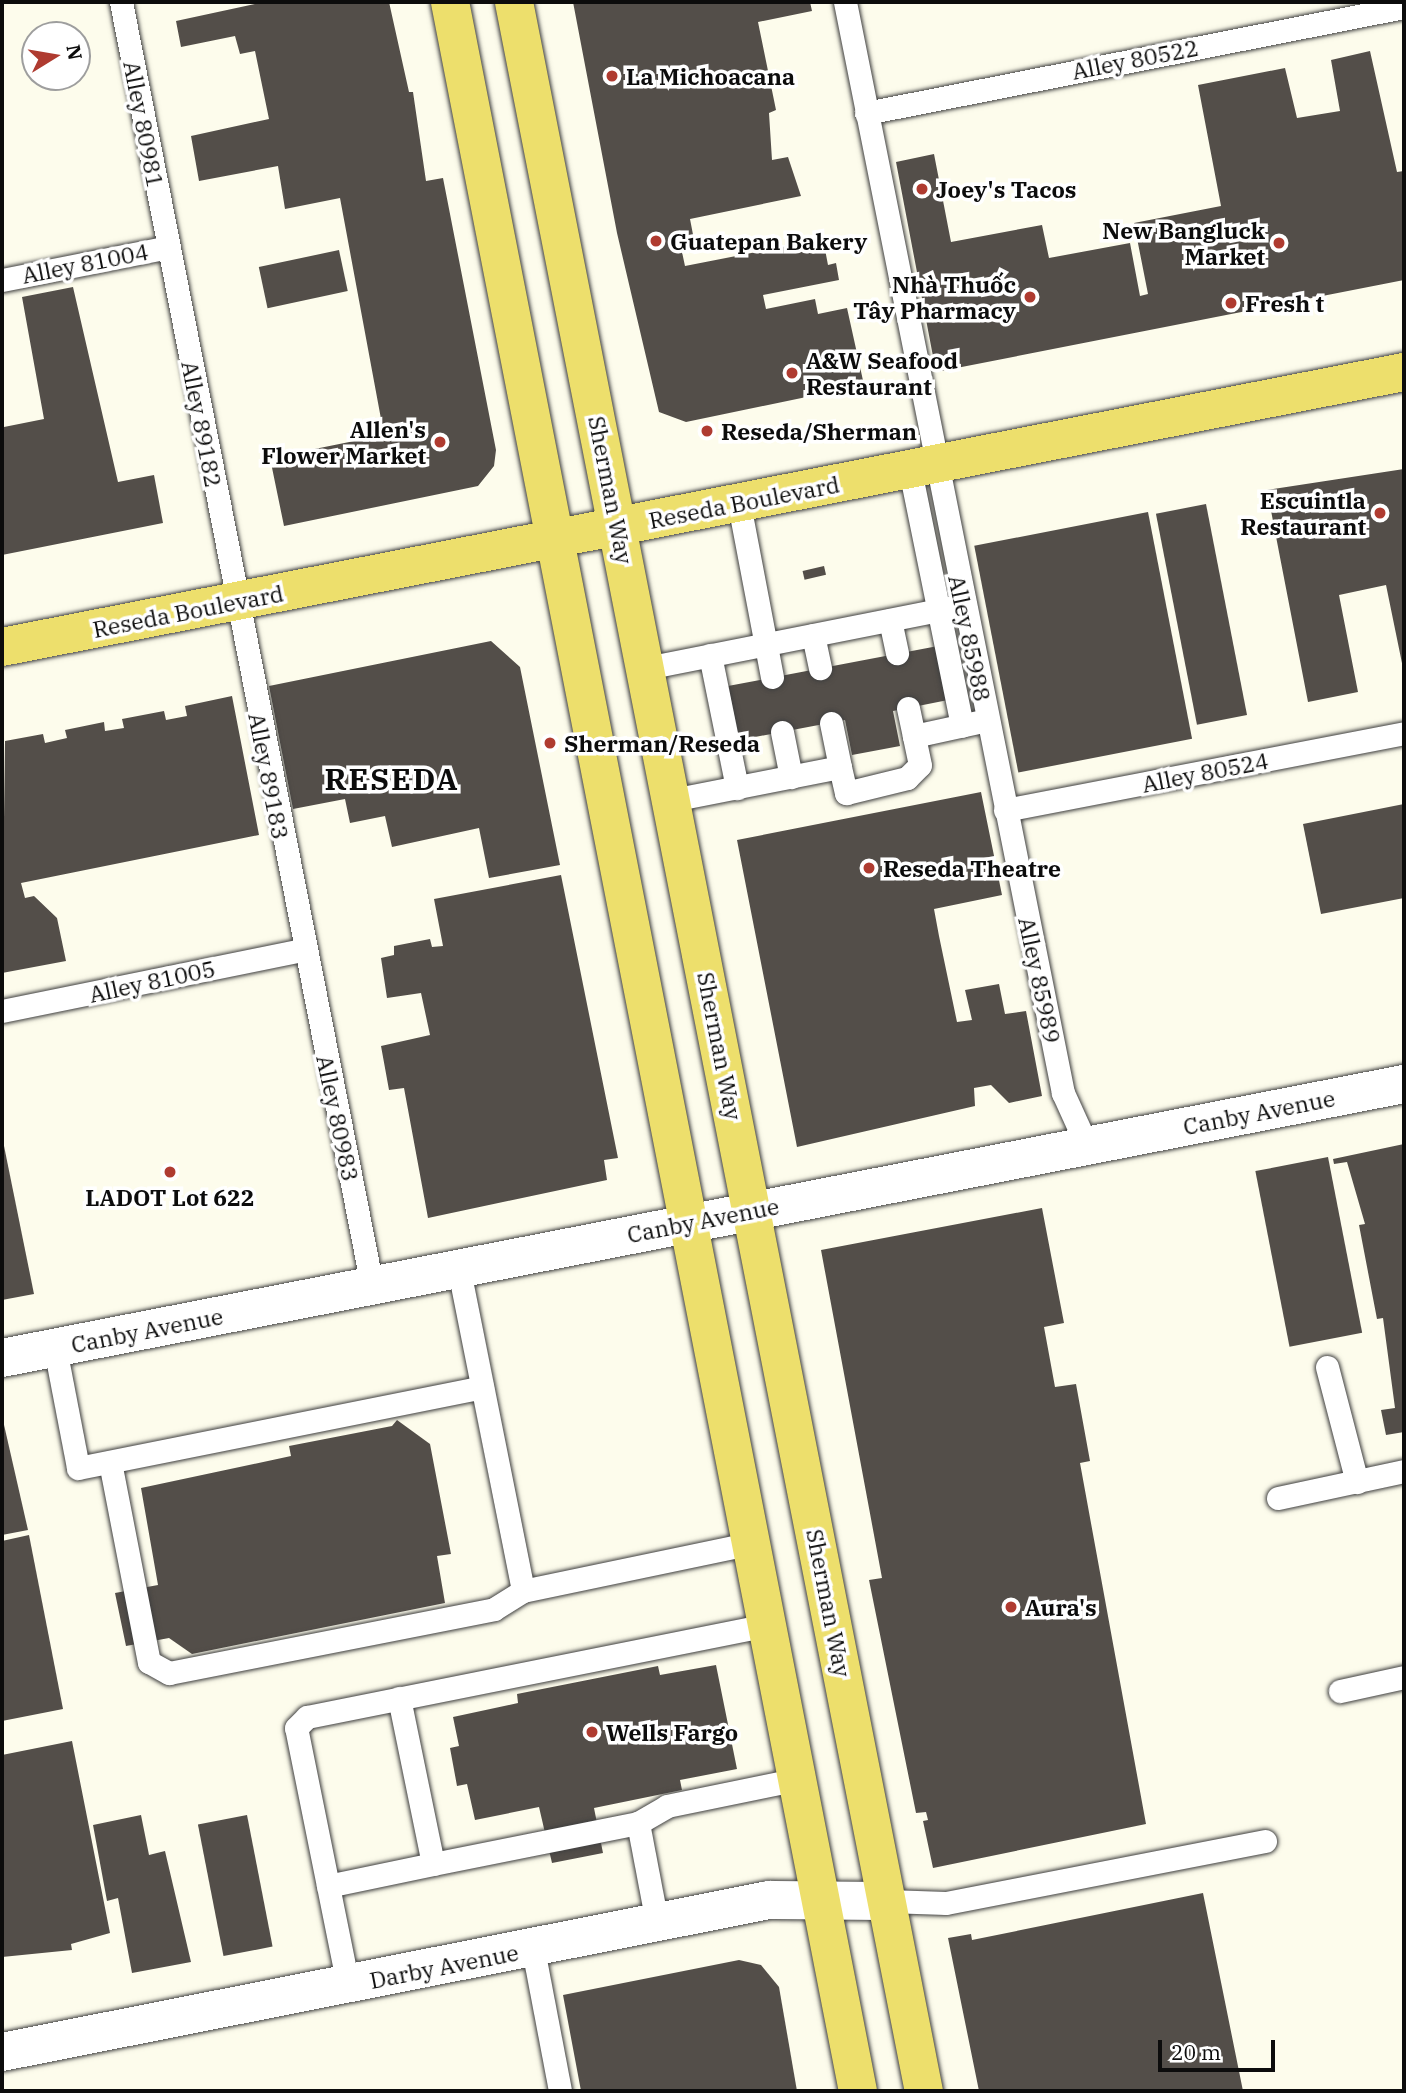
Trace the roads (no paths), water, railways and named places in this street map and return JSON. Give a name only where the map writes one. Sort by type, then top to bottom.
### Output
[{"type":"main road","points":[[450,2],[692,1222],[752,1543],[823,1896],[858,2091]]},
{"type":"main road","name":"Sherman Way","points":[[514,2],[924,2091]]},
{"type":"main road","name":"Reseda Boulevard","points":[[2,647],[1404,372]]},
{"type":"street","name":"Canby Avenue","points":[[2,1358],[1404,1084]]},
{"type":"street","name":"Darby Avenue","points":[[2,2052],[533,1949],[769,1900],[823,1896],[887,1901]]},
{"type":"lane","name":"Alley 80981","points":[[121,2],[168,247]]},
{"type":"lane","points":[[845,2],[866,113],[922,468],[939,610],[962,726]]},
{"type":"lane","name":"Alley 80522","points":[[866,113],[1404,7]]},
{"type":"lane","name":"Alley 81004","points":[[2,280],[168,247]]},
{"type":"lane","name":"Alley 89182","points":[[168,247],[237,602]]},
{"type":"lane","name":"Alley 85988","points":[[922,468],[963,605],[1005,810]]},
{"type":"lane","points":[[739,504],[772,677]]},
{"type":"lane","name":"Alley 89183","points":[[237,602],[302,950]]},
{"type":"lane","points":[[646,668],[963,605]]},
{"type":"lane","points":[[890,620],[897,653]]},
{"type":"lane","points":[[813,635],[820,668]]},
{"type":"lane","points":[[710,655],[737,788]]},
{"type":"lane","points":[[831,723],[846,793],[907,778],[920,765],[908,708]]},
{"type":"lane","points":[[914,736],[987,720]]},
{"type":"lane","points":[[782,732],[791,777]]},
{"type":"lane","name":"Alley 80524","points":[[1005,810],[1404,733]]},
{"type":"lane","points":[[671,800],[840,766]]},
{"type":"lane","name":"Alley 85989","points":[[1005,810],[1063,1093],[1087,1146]]},
{"type":"lane","name":"Alley 81005","points":[[2,1011],[302,950]]},
{"type":"lane","name":"Alley 80983","points":[[302,950],[372,1286]]},
{"type":"lane","points":[[458,1270],[523,1591]]},
{"type":"lane","points":[[55,1348],[78,1468],[482,1387]]},
{"type":"lane","points":[[1327,1367],[1357,1482]]},
{"type":"lane","points":[[110,1462],[149,1662],[169,1673],[494,1609],[523,1591],[752,1543]]},
{"type":"lane","points":[[1278,1498],[1404,1471]]},
{"type":"lane","points":[[348,1985],[296,1728],[307,1717],[768,1625]]},
{"type":"lane","points":[[1340,1691],[1404,1677]]},
{"type":"lane","points":[[399,1698],[433,1864]]},
{"type":"lane","points":[[328,1886],[638,1823],[667,1806],[798,1779]]},
{"type":"lane","points":[[638,1823],[656,1923]]},
{"type":"lane","points":[[887,1901],[946,1903],[1265,1841]]},
{"type":"lane","points":[[533,1949],[560,2091]]},
{"type":"place","name":"La Michoacana","points":[[612,76]]},
{"type":"place","name":"Joey's Tacos","points":[[922,189]]},
{"type":"place","name":"Guatepan Bakery","points":[[656,241]]},
{"type":"place","name":"New Bangluck Market","points":[[1279,243]]},
{"type":"place","name":"Nhà Thuốc Tây Pharmacy","points":[[1030,297]]},
{"type":"place","name":"Fresh t","points":[[1231,303]]},
{"type":"place","name":"A&W Seafood Restaurant","points":[[792,373]]},
{"type":"place","name":"Reseda/Sherman","points":[[707,431]]},
{"type":"place","name":"Allen's Flower Market","points":[[440,442]]},
{"type":"place","name":"Escuintla Restaurant","points":[[1380,513]]},
{"type":"place","name":"Sherman/Reseda","points":[[550,743]]},
{"type":"place","name":"Reseda Theatre","points":[[869,868]]},
{"type":"place","name":"LADOT Lot 622","points":[[170,1172]]},
{"type":"place","name":"Aura's","points":[[1011,1607]]},
{"type":"place","name":"Wells Fargo","points":[[592,1732]]},
{"type":"district","name":"RESEDA","points":[[392,779]]}]
